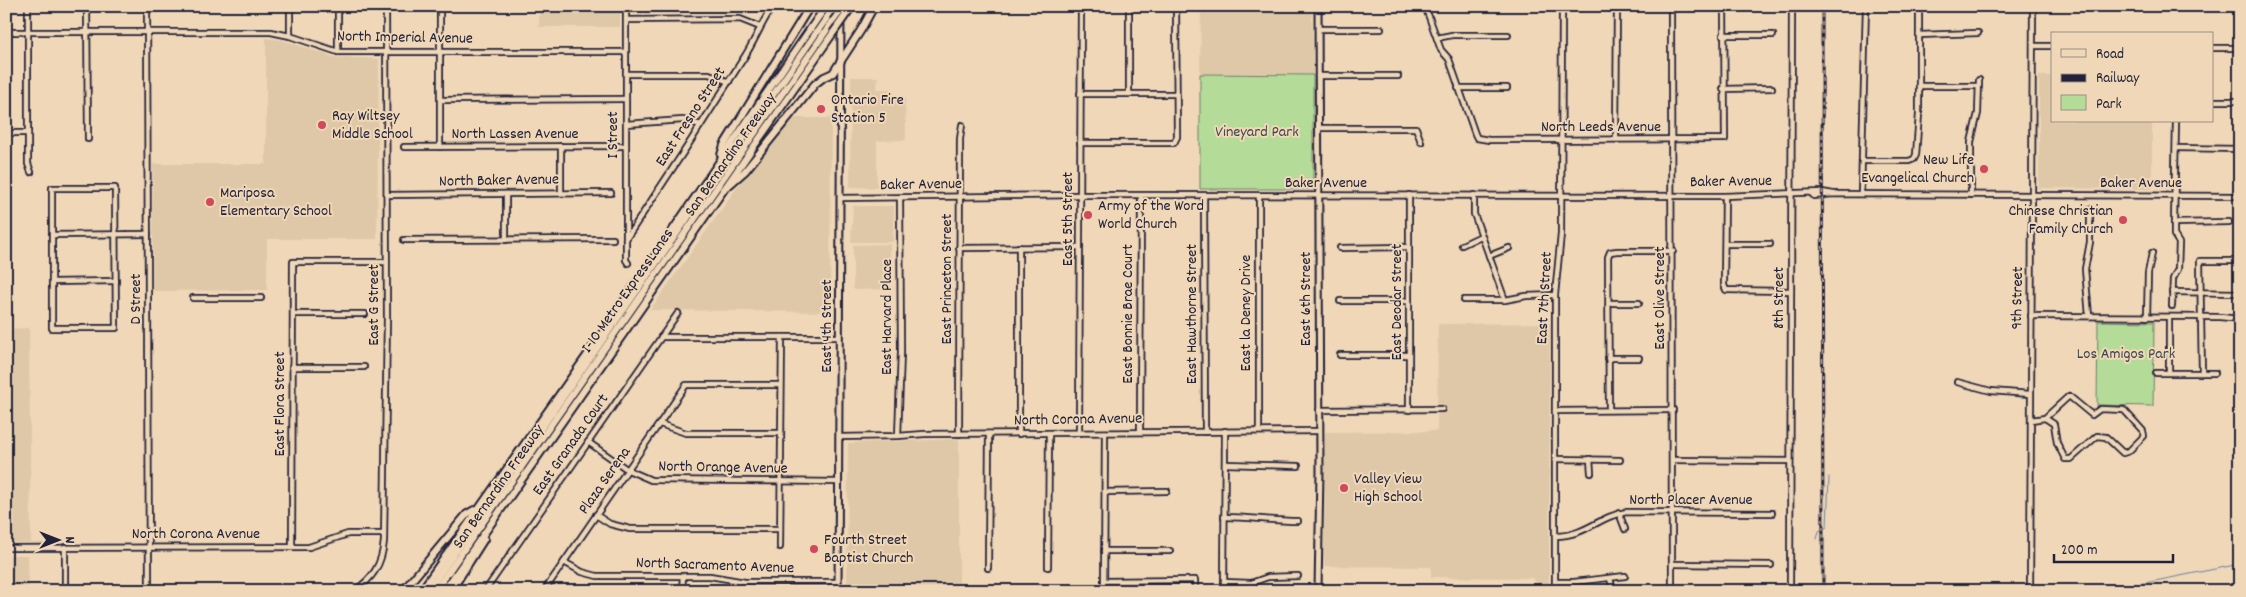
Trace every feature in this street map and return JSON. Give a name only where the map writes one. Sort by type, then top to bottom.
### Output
[{"type":"highway","points":[[719,162],[724,145],[810,6]]},
{"type":"highway","points":[[723,190],[737,180],[815,84],[833,73],[874,6]]},
{"type":"highway","name":"San Bernardino Freeway","points":[[420,591],[575,372],[719,162],[832,7]]},
{"type":"highway","name":"I-10 Metro ExpressLanes","points":[[428,591],[832,7]]},
{"type":"highway","name":"San Bernardino Freeway","points":[[444,591],[833,33],[847,7]]},
{"type":"highway","name":"I-10 Metro ExpressLanes","points":[[435,591],[833,21],[847,7]]},
{"type":"highway","points":[[403,591],[467,514],[478,508]]},
{"type":"highway","points":[[451,591],[480,546],[490,525]]},
{"type":"main road","name":"East 6th Street","points":[[1318,6],[1318,432],[1320,471],[1318,591]]},
{"type":"main road","name":"East 4th Street","points":[[838,591],[841,61],[847,7]]},
{"type":"street","points":[[28,6],[28,164],[31,172]]},
{"type":"street","points":[[87,6],[88,139]]},
{"type":"street","name":"D Street","points":[[147,6],[149,591]]},
{"type":"street","points":[[290,6],[290,36]]},
{"type":"street","points":[[338,6],[338,52]]},
{"type":"street","name":"East G Street","points":[[354,591],[369,580],[379,567],[384,534],[387,195],[386,6]]},
{"type":"street","points":[[440,6],[440,147]]},
{"type":"street","name":"I Street","points":[[626,6],[626,260],[628,263]]},
{"type":"street","name":"East Fresno Street","points":[[626,238],[695,137],[748,51],[773,6]]},
{"type":"street","name":"East 5th Street","points":[[1080,433],[1081,6]]},
{"type":"street","points":[[1129,6],[1129,94]]},
{"type":"street","points":[[1080,143],[1174,143],[1177,137],[1175,94],[1176,6]]},
{"type":"street","points":[[1425,6],[1442,50],[1448,59],[1458,88],[1506,88]]},
{"type":"street","name":"East 7th Street","points":[[1555,591],[1555,295],[1561,234],[1562,6]]},
{"type":"street","points":[[1616,139],[1617,6]]},
{"type":"street","name":"East Olive Street","points":[[1672,6],[1672,591]]},
{"type":"street","points":[[1724,6],[1723,89],[1772,88]]},
{"type":"street","name":"8th Street","points":[[1790,591],[1792,6]]},
{"type":"street","points":[[1861,194],[1866,6]]},
{"type":"street","points":[[1862,161],[1909,162],[1916,155],[1919,86],[1919,6]]},
{"type":"street","name":"9th Street","points":[[2030,591],[2033,6]]},
{"type":"street","points":[[626,20],[740,20],[760,27]]},
{"type":"street","points":[[1318,29],[1380,29]]},
{"type":"street","name":"North Imperial Avenue","points":[[6,32],[271,32],[290,36],[338,52],[626,52]]},
{"type":"street","points":[[1919,34],[1978,33]]},
{"type":"street","points":[[1437,38],[1452,34],[1508,34]]},
{"type":"street","points":[[1723,35],[1773,35]]},
{"type":"street","points":[[2033,46],[2051,46]]},
{"type":"street","points":[[2214,48],[2240,48]]},
{"type":"street","points":[[626,74],[709,74],[729,82]]},
{"type":"street","points":[[1318,76],[1398,76]]},
{"type":"street","points":[[1971,195],[1972,142],[1978,113],[1978,80]]},
{"type":"street","points":[[1919,86],[1978,86]]},
{"type":"street","name":"North Leeds Avenue","points":[[1458,88],[1477,138],[1489,140],[1725,139],[1726,104],[1723,89]]},
{"type":"street","points":[[1080,94],[1175,94]]},
{"type":"street","points":[[440,100],[626,99]]},
{"type":"street","points":[[2214,100],[2240,101]]},
{"type":"street","points":[[626,124],[683,120],[701,125]]},
{"type":"street","points":[[2172,306],[2173,279],[2178,269],[2178,243],[2174,235],[2176,122]]},
{"type":"street","name":"East Princeton Street","points":[[959,434],[959,248],[962,125]]},
{"type":"street","points":[[1318,128],[1416,128],[1421,142]]},
{"type":"street","points":[[6,133],[28,133]]},
{"type":"street","points":[[560,146],[560,193]]},
{"type":"street","name":"North Lassen Avenue","points":[[404,147],[626,146]]},
{"type":"street","points":[[2176,148],[2240,149]]},
{"type":"street","points":[[52,188],[115,188],[116,328],[52,328],[52,234],[52,188]]},
{"type":"street","name":"Baker Avenue","points":[[840,198],[1080,195],[1725,196],[1812,194],[1822,192],[1833,194],[2032,196],[2240,196]]},
{"type":"street","name":"North Baker Avenue","points":[[387,195],[611,193]]},
{"type":"street","points":[[506,194],[506,240]]},
{"type":"street","name":"East Deodar Street","points":[[1409,195],[1409,410]]},
{"type":"street","points":[[1474,195],[1474,214],[1505,300]]},
{"type":"street","name":"East Bonnie Brae Court","points":[[1140,432],[1141,196]]},
{"type":"street","name":"East Hawthorne Street","points":[[1204,196],[1205,432]]},
{"type":"street","name":"East la Deney Drive","points":[[1259,196],[1259,431]]},
{"type":"street","points":[[1725,196],[1724,285],[1726,290],[1791,291]]},
{"type":"street","name":"East Harvard Place","points":[[898,436],[901,352],[900,198]]},
{"type":"street","points":[[2089,316],[2085,269],[2090,242],[2090,209]]},
{"type":"street","points":[[2174,222],[2229,222]]},
{"type":"street","points":[[52,234],[148,234]]},
{"type":"street","points":[[1462,245],[1481,236]]},
{"type":"street","points":[[404,240],[613,239]]},
{"type":"street","points":[[1725,244],[1770,244]]},
{"type":"street","points":[[959,248],[1080,247]]},
{"type":"street","points":[[1340,248],[1409,247]]},
{"type":"street","points":[[1019,248],[1019,434]]},
{"type":"street","points":[[1489,256],[1509,248]]},
{"type":"street","points":[[1609,410],[1608,256],[1610,252],[1673,251]]},
{"type":"street","points":[[2147,317],[2148,273],[2152,253]]},
{"type":"street","points":[[2202,373],[2200,261],[2240,261]]},
{"type":"street","name":"East Flora Street","points":[[292,547],[293,262],[386,262]]},
{"type":"street","points":[[52,282],[116,281]]},
{"type":"street","points":[[2172,292],[2240,293]]},
{"type":"street","points":[[1464,300],[1505,300],[1555,295]]},
{"type":"street","points":[[193,298],[261,298]]},
{"type":"street","points":[[1340,301],[1409,301]]},
{"type":"street","points":[[1609,303],[1639,303]]},
{"type":"street","name":"East Granada Court","points":[[485,591],[678,313]]},
{"type":"street","points":[[293,314],[365,314]]},
{"type":"street","points":[[2030,316],[2240,319]]},
{"type":"street","points":[[2169,317],[2169,373]]},
{"type":"street","points":[[661,337],[839,336]]},
{"type":"street","points":[[780,547],[780,385],[782,337]]},
{"type":"street","points":[[1340,355],[1409,355]]},
{"type":"street","points":[[1608,358],[1639,358]]},
{"type":"street","points":[[292,367],[364,367]]},
{"type":"street","points":[[2156,373],[2215,373]]},
{"type":"street","points":[[1957,382],[1991,391],[2030,394]]},
{"type":"street","name":"Plaza Serena","points":[[544,591],[686,385],[780,385]]},
{"type":"street","points":[[2031,420],[2045,418],[2069,396],[2092,416],[2100,409],[2124,410],[2143,431],[2144,436],[2129,451],[2123,453],[2106,437],[2096,436],[2071,459],[2065,459],[2057,443],[2054,424],[2045,418]]},
{"type":"street","points":[[1319,410],[1442,409]]},
{"type":"street","points":[[1555,411],[1673,410]]},
{"type":"street","points":[[660,424],[686,433],[781,433]]},
{"type":"street","points":[[1224,591],[1225,431]]},
{"type":"street","points":[[1104,591],[1105,432]]},
{"type":"street","name":"North Corona Avenue","points":[[839,437],[1105,432],[1318,432]]},
{"type":"street","points":[[1048,567],[1049,433]]},
{"type":"street","points":[[988,568],[989,434]]},
{"type":"street","name":"North Orange Avenue","points":[[588,442],[628,470],[642,477],[661,481],[838,482]]},
{"type":"street","points":[[1555,459],[1620,460]]},
{"type":"street","points":[[1590,459],[1591,472]]},
{"type":"street","points":[[1672,460],[1789,461]]},
{"type":"street","points":[[1225,464],[1298,466]]},
{"type":"street","points":[[1105,492],[1167,492]]},
{"type":"street","points":[[1619,513],[1624,529]]},
{"type":"street","name":"North Placer Avenue","points":[[1555,536],[1570,536],[1619,513],[1772,513]]},
{"type":"street","points":[[596,515],[610,524],[630,529],[780,529]]},
{"type":"street","points":[[1224,517],[1252,517],[1268,521],[1298,521]]},
{"type":"street","name":"North Corona Avenue","points":[[6,548],[292,547],[317,545],[348,534],[384,534]]},
{"type":"street","points":[[65,547],[65,591]]},
{"type":"street","points":[[1104,551],[1170,551]]},
{"type":"street","name":"North Sacramento Avenue","points":[[564,562],[582,572],[597,576],[710,576],[738,582],[838,582]]},
{"type":"street","points":[[1672,564],[1771,565]]},
{"type":"street","points":[[682,591],[683,576]]},
{"type":"street","points":[[1224,582],[1251,582],[1268,577],[1298,576]]},
{"type":"street","points":[[1555,582],[1574,582],[1625,576]]},
{"type":"street","points":[[1610,578],[1613,591]]},
{"type":"street","points":[[1104,581],[1195,580],[1195,591]]},
{"type":"street","points":[[738,582],[738,591]]},
{"type":"shaded area","points":[[539,6],[620,6],[620,27],[539,27]]},
{"type":"shaded area","points":[[1201,6],[1312,6],[1313,75],[1200,74]]},
{"type":"shaded area","points":[[266,38],[282,40],[334,57],[379,59],[377,239],[267,239],[267,290],[153,291],[153,164],[266,164]]},
{"type":"shaded area","points":[[2039,76],[2051,76],[2051,122],[2152,122],[2152,189],[2039,188]]},
{"type":"shaded area","points":[[851,77],[878,77],[877,89],[890,89],[889,99],[905,98],[906,140],[877,141],[877,188],[850,187]]},
{"type":"shaded area","points":[[794,118],[831,118],[830,312],[650,310],[743,179]]},
{"type":"shaded area","points":[[853,206],[894,206],[893,242],[851,242]]},
{"type":"shaded area","points":[[890,244],[890,289],[855,290],[853,288],[853,245]]},
{"type":"shaded area","name":"Valley View High School","points":[[1550,323],[1549,586],[1538,585],[1532,578],[1431,577],[1431,567],[1324,566],[1325,432],[1437,431],[1438,324]]},
{"type":"shaded area","points":[[29,328],[31,543],[6,543],[6,329]]},
{"type":"shaded area","points":[[959,439],[959,591],[847,591],[848,443]]},
{"type":"shaded area","points":[[6,555],[28,555],[29,591],[6,591]]},
{"type":"green space","name":"Vineyard Park","points":[[1200,74],[1313,75],[1313,189],[1200,189]]},
{"type":"green space","name":"Los Amigos Park","points":[[2098,321],[2154,322],[2153,406],[2097,405]]},
{"type":"waterway","points":[[1817,539],[1819,531],[1827,527],[1829,477]]},
{"type":"waterway","points":[[2105,591],[2240,564]]},
{"type":"railway","points":[[1822,6],[1823,591]]},
{"type":"place","name":"Ontario Fire Station 5","points":[[821,109]]},
{"type":"place","name":"Ray Wiltsey Middle School","points":[[322,125]]},
{"type":"place","name":"New Life Evangelical Church","points":[[1984,169]]},
{"type":"place","name":"Mariposa Elementary School","points":[[210,202]]},
{"type":"place","name":"Army of the Word World Church","points":[[1088,215]]},
{"type":"place","name":"Chinese Christian Family Church","points":[[2123,220]]},
{"type":"place","name":"Valley View High School","points":[[1344,488]]},
{"type":"place","name":"Fourth Street Baptist Church","points":[[814,549]]}]
